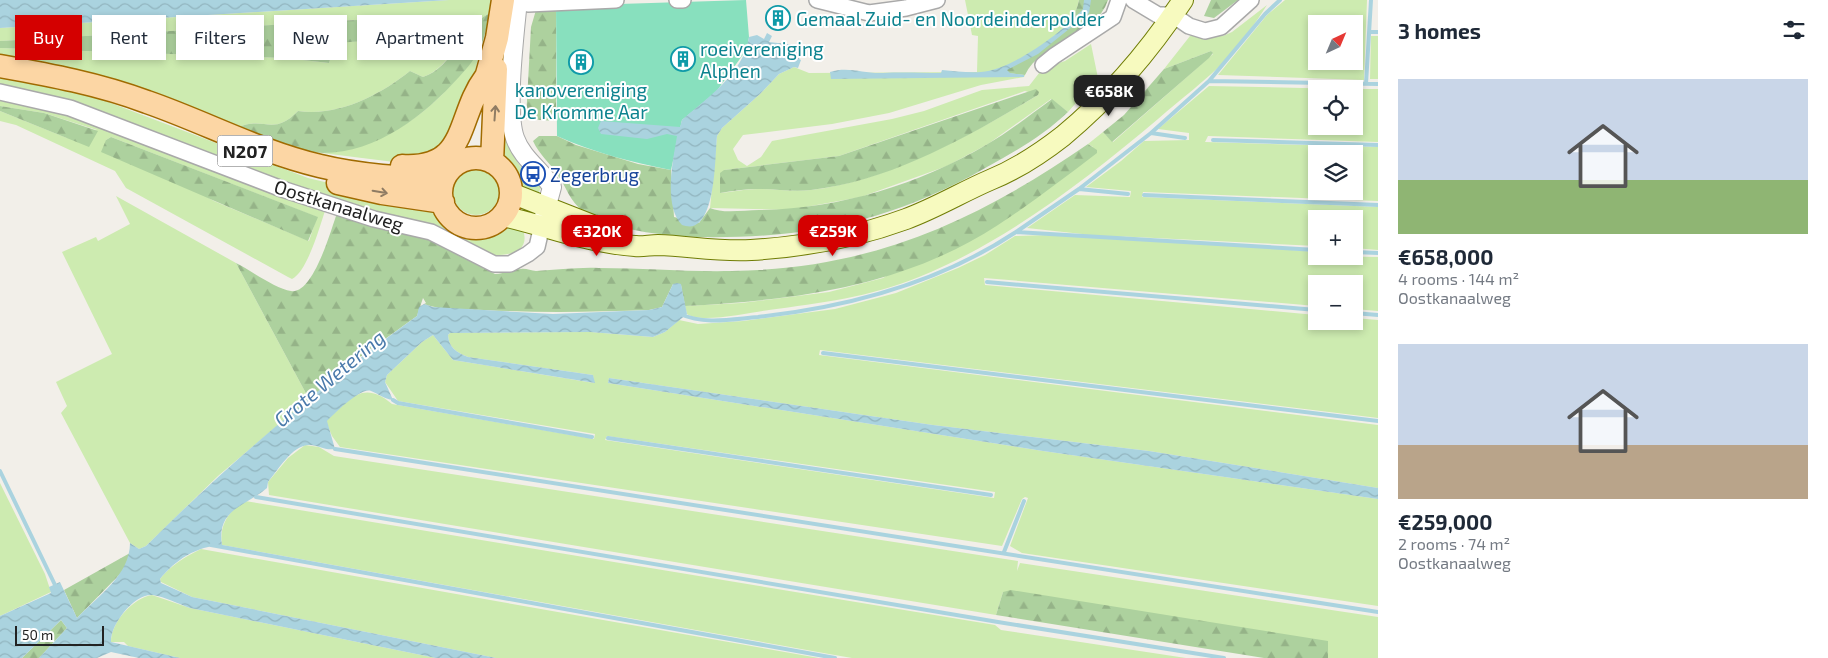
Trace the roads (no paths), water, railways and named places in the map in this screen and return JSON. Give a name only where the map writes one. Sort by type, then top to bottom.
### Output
[{"type":"main road","name":"N207","points":[[469,159],[485,78],[497,38],[503,0]]},
{"type":"main road","points":[[503,216],[544,217],[635,246],[657,245],[719,250],[752,250],[827,240],[907,219],[948,202],[991,179],[1003,176],[1043,151],[1089,112],[1133,66],[1171,8]]},
{"type":"main road","name":"N207","points":[[492,162],[496,103],[497,38]]},
{"type":"main road","name":"Oostkanaalweg","points":[[0,66],[97,85],[128,95],[248,142],[320,166],[381,176],[444,180]]},
{"type":"main road","name":"Oostkanaalweg","points":[[54,78],[315,177],[382,193],[443,202]]},
{"type":"main road","name":"N207","points":[[248,142],[264,143],[338,160],[410,167],[430,164],[443,158],[456,143],[477,89],[485,78]]},
{"type":"main road","points":[[469,159],[481,159],[492,162],[506,175],[511,193],[509,205],[503,216],[490,225],[468,227],[450,216],[443,202],[444,180],[454,166],[469,159]]},
{"type":"main road","points":[[511,193],[544,217]]},
{"type":"street","points":[[544,217],[552,188],[520,149],[512,127],[512,78],[523,2],[616,0]]},
{"type":"street","points":[[677,0],[683,0]]},
{"type":"street","points":[[817,0],[869,13],[906,8],[937,0]]},
{"type":"street","points":[[1043,65],[1113,17],[1119,0]]},
{"type":"street","points":[[1133,0],[1171,8],[1196,29],[1214,30],[1237,14],[1251,0]]},
{"type":"street","name":"Oostkanaalweg","points":[[0,92],[70,108],[282,189],[374,218],[431,232],[494,264],[510,264],[536,247],[544,217]]},
{"type":"water","points":[[0,0],[449,0],[208,15],[176,15],[176,17],[166,18],[166,15],[92,15],[92,22],[82,23],[82,15],[15,15],[15,27],[0,28]]},
{"type":"water","points":[[1084,0],[1091,0],[1089,13],[1038,54],[1007,70],[1010,73],[1024,75],[1024,77],[831,79],[830,72],[837,70],[876,73],[941,73],[942,70],[981,72],[993,70],[1022,57],[1050,39],[1083,9]]},
{"type":"water","points":[[767,33],[772,36],[769,42],[802,44],[805,49],[799,59],[801,60],[798,68],[794,67],[779,74],[722,128],[717,136],[713,186],[706,212],[701,221],[693,226],[682,225],[676,216],[671,195],[672,170],[677,136],[667,134],[647,139],[601,134],[598,128],[601,121],[680,127],[682,120],[713,94],[732,73],[746,50],[749,37],[757,35],[764,39]]},
{"type":"water","points":[[673,284],[681,284],[687,314],[665,332],[653,337],[590,332],[450,333],[448,335],[454,349],[468,357],[593,375],[595,383],[453,360],[433,335],[422,342],[387,375],[385,382],[393,400],[367,391],[348,402],[327,421],[335,449],[308,445],[296,450],[286,459],[268,482],[267,488],[242,504],[228,516],[221,533],[222,545],[204,548],[187,555],[172,566],[160,579],[161,583],[192,597],[496,658],[436,658],[190,608],[153,595],[138,599],[124,611],[114,627],[111,642],[180,658],[139,658],[111,652],[97,658],[39,658],[67,628],[61,620],[22,658],[0,658],[0,616],[51,593],[49,587],[60,582],[77,618],[119,575],[129,555],[130,543],[139,549],[146,546],[210,484],[277,425],[346,369],[417,316],[419,307],[424,304],[433,307],[553,314],[649,310],[662,307]]},
{"type":"water","points":[[609,378],[933,425],[1149,451],[1378,488],[1378,499],[1043,451],[608,383]]},
{"type":"waterway","points":[[1151,133],[1209,81],[1265,14],[1280,0]]},
{"type":"waterway","points":[[1366,84],[1371,0]]},
{"type":"waterway","points":[[1369,32],[1378,32]]},
{"type":"waterway","points":[[1209,81],[1378,84]]},
{"type":"waterway","points":[[1016,232],[1079,189],[1151,133],[1185,138]]},
{"type":"waterway","points":[[1213,140],[1378,145]]},
{"type":"waterway","points":[[1079,189],[1128,194]]},
{"type":"waterway","points":[[1144,195],[1378,205]]},
{"type":"waterway","points":[[680,314],[699,319],[728,320],[792,313],[859,299],[925,279],[987,250],[1016,232],[1308,250]]},
{"type":"waterway","points":[[1363,252],[1378,253]]},
{"type":"waterway","points":[[987,282],[1308,309]]},
{"type":"waterway","points":[[1363,314],[1378,315]]},
{"type":"waterway","points":[[823,353],[1378,421]]},
{"type":"waterway","points":[[393,400],[398,403],[592,437]]},
{"type":"waterway","points":[[608,438],[991,495]]},
{"type":"waterway","points":[[335,449],[1378,612]]},
{"type":"waterway","points":[[0,471],[56,587]]},
{"type":"waterway","points":[[256,497],[998,622],[1224,658]]},
{"type":"waterway","points":[[1004,552],[1024,501]]},
{"type":"waterway","points":[[211,545],[835,658]]},
{"type":"place","name":"Gemaal Zuid- en Noordeinderpolder","points":[[778,18]]},
{"type":"place","name":"roeivereniging Alphen","points":[[683,59]]},
{"type":"place","name":"kanovereniging De Kromme Aar","points":[[581,62]]},
{"type":"place","name":"Zegerbrug","points":[[533,174]]},
{"type":"water label","name":"Grote Wetering","points":[[329,378]]}]
